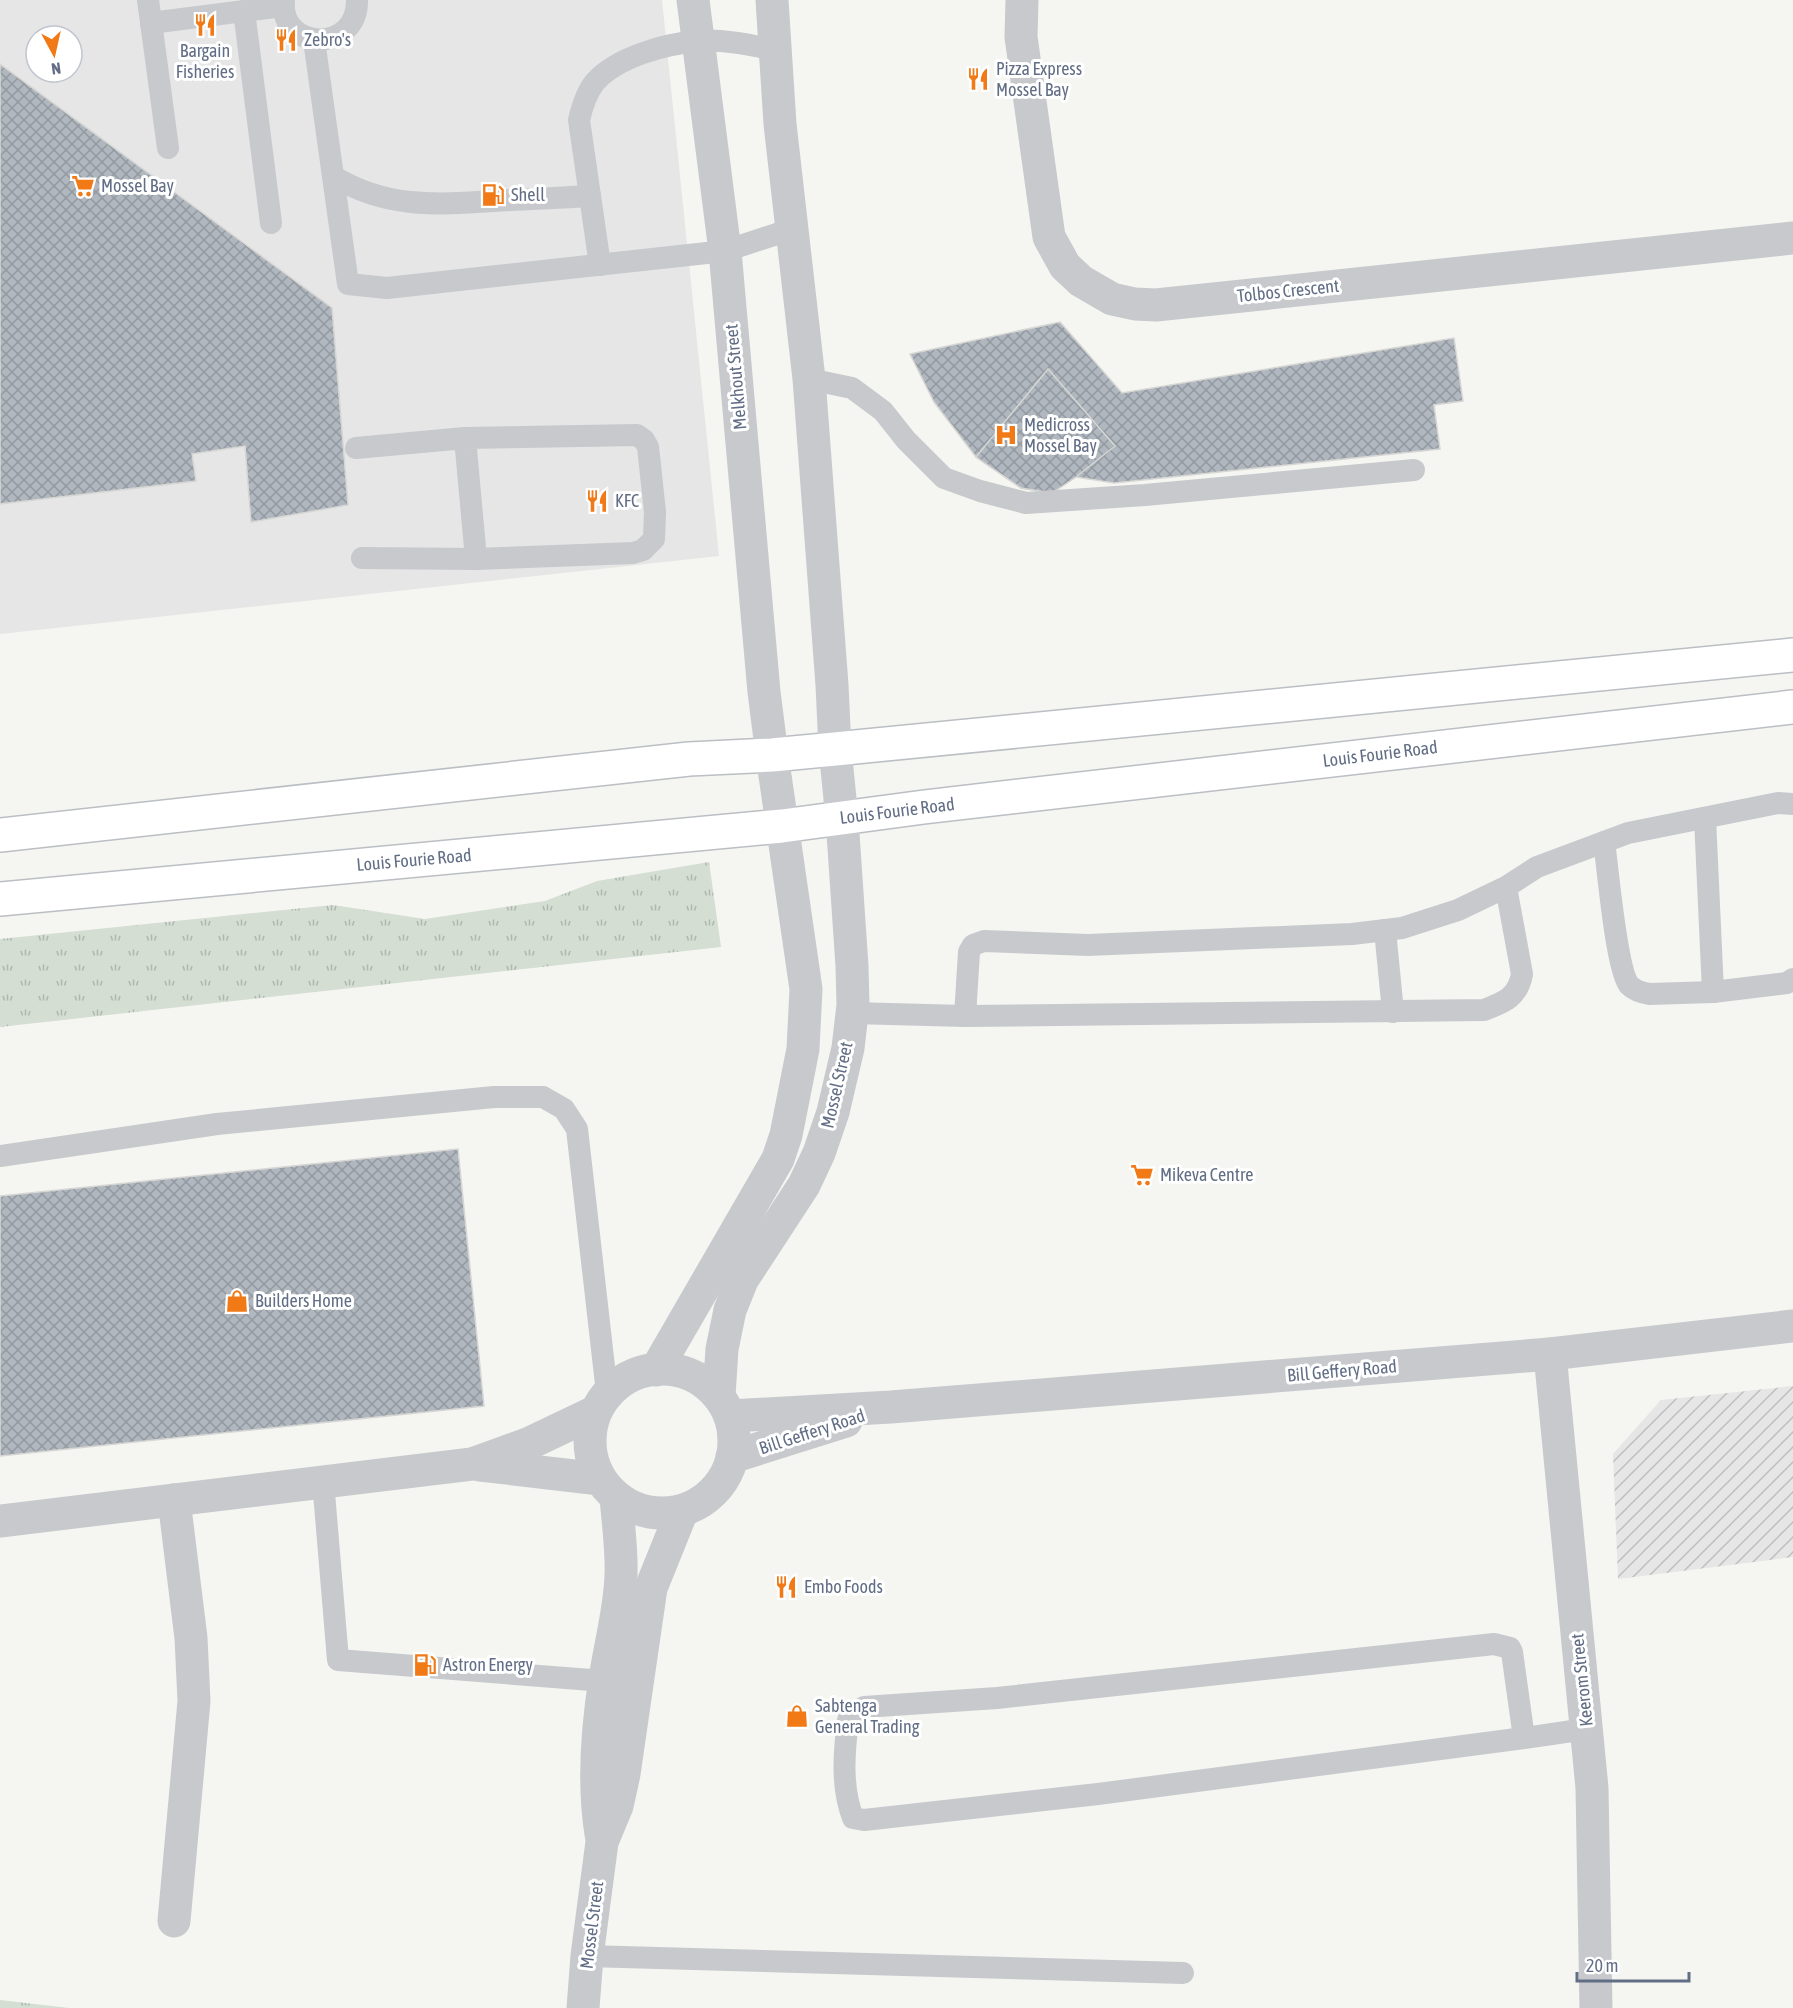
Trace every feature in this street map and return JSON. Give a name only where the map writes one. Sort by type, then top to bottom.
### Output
[{"type":"main road","points":[[0,835],[689,759],[772,755],[1793,655]]},
{"type":"main road","name":"Louis Fourie Road","points":[[0,899],[782,826],[924,807],[1793,707]]},
{"type":"street","name":"Melkhout Street","points":[[693,0],[725,251],[764,692],[772,755]]},
{"type":"street","points":[[772,0],[780,124],[809,379],[835,749]]},
{"type":"street","name":"Tolbos Crescent","points":[[1022,0],[1021,37],[1049,237],[1065,266],[1081,281],[1112,299],[1135,304],[1156,305],[1793,238]]},
{"type":"street","name":"Mossel Street","points":[[724,1406],[723,1349],[730,1310],[742,1280],[804,1185],[819,1153],[848,1048],[852,1013],[852,966],[835,749]]},
{"type":"street","points":[[656,1370],[778,1159],[786,1135],[803,1049],[806,989],[772,755]]},
{"type":"street","name":"Bill Geffery Road","points":[[724,1406],[891,1407],[1550,1354],[1793,1326]]},
{"type":"street","name":"Keerom Street","points":[[1550,1354],[1592,1788],[1596,2008]]},
{"type":"street","points":[[0,1521],[472,1464],[530,1443],[602,1403],[629,1377],[656,1370],[670,1370],[697,1378],[724,1406],[734,1439],[732,1457],[726,1475],[715,1491],[700,1503],[682,1511],[659,1514],[636,1509],[608,1488],[472,1464]]},
{"type":"street","points":[[602,1403],[590,1434],[591,1458],[608,1488],[621,1575],[604,1681],[596,1774],[597,1811],[602,1842]]},
{"type":"street","name":"Bill Geffery Road","points":[[732,1457],[891,1407]]},
{"type":"street","points":[[174,1500],[192,1638],[194,1701],[174,1921]]},
{"type":"street","points":[[602,1842],[617,1806],[624,1774],[651,1588],[682,1511]]},
{"type":"street","name":"Mossel Street","points":[[583,2008],[587,1956],[602,1842]]},
{"type":"lane","points":[[148,0],[168,148]]},
{"type":"lane","points":[[151,23],[244,11],[284,3],[286,18],[293,28],[302,36],[314,40],[325,40],[345,31],[352,23],[362,1]]},
{"type":"lane","points":[[244,11],[271,224]]},
{"type":"lane","points":[[314,40],[348,284],[387,288],[725,251],[792,229]]},
{"type":"lane","points":[[600,265],[579,120],[584,101],[595,82],[620,63],[644,52],[698,41],[744,43],[776,50]]},
{"type":"lane","points":[[333,176],[351,187],[406,203],[438,205],[590,196]]},
{"type":"lane","points":[[809,379],[852,388],[883,411],[906,440],[944,478],[980,491],[1026,503],[1145,495],[1414,470]]},
{"type":"lane","points":[[356,448],[465,438],[637,435],[648,447],[655,512],[654,539],[643,550],[633,553],[476,559],[362,558]]},
{"type":"lane","points":[[465,438],[476,559]]},
{"type":"lane","points":[[966,1016],[969,952],[973,945],[984,941],[1088,945],[1352,934],[1402,928],[1458,910],[1506,887],[1537,867],[1628,833],[1778,803],[1793,804]]},
{"type":"lane","points":[[1705,818],[1713,992]]},
{"type":"lane","points":[[1604,842],[1621,965],[1629,985],[1640,992],[1650,994],[1713,992],[1787,983],[1793,978]]},
{"type":"lane","points":[[852,1013],[966,1016],[1484,1010],[1498,1005],[1513,995],[1519,987],[1522,974],[1506,887]]},
{"type":"lane","points":[[1385,930],[1393,1012]]},
{"type":"lane","points":[[0,1156],[217,1124],[495,1097],[543,1097],[564,1109],[577,1129],[602,1403]]},
{"type":"lane","points":[[323,1481],[338,1660],[604,1681]]},
{"type":"lane","points":[[1524,1738],[1512,1652],[1506,1646],[1494,1644],[997,1698],[864,1707],[848,1720],[844,1754],[847,1804],[853,1818],[864,1820],[1098,1794],[1524,1738],[1586,1729]]},
{"type":"lane","points":[[587,1956],[1183,1973]]},
{"type":"shaded area","points":[[0,0],[662,0],[719,556],[0,634]]},
{"type":"shaded area","points":[[1793,1386],[1793,1557],[1618,1579],[1613,1454],[1661,1400]]},
{"type":"green space","points":[[709,862],[721,947],[0,1027],[0,939],[333,905],[425,919],[545,901],[597,881]]},
{"type":"green space","points":[[0,2000],[69,2008],[0,2008]]},
{"type":"building","name":"Mossel Bay","points":[[0,64],[24,82],[24,84],[27,84],[332,308],[348,505],[251,522],[245,446],[192,454],[196,481],[0,504]]},
{"type":"building","points":[[1060,322],[1122,393],[1454,338],[1463,401],[1434,405],[1440,449],[1114,483],[1076,477],[1052,493],[1021,488],[976,457],[934,402],[910,354]]},
{"type":"building","points":[[1048,369],[1115,446],[1052,493],[1021,488],[976,457]]},
{"type":"building","name":"Builders Home","points":[[458,1149],[484,1406],[0,1456],[0,1196]]},
{"type":"place","name":"Bargain Fisheries","points":[[205,25]]},
{"type":"place","name":"Zebro's","points":[[286,40]]},
{"type":"place","name":"Pizza Express Mossel Bay","points":[[978,79]]},
{"type":"place","name":"Mossel Bay","points":[[83,186]]},
{"type":"place","name":"Shell","points":[[493,195]]},
{"type":"place","name":"Medicross Mossel Bay","points":[[1006,435]]},
{"type":"place","name":"KFC","points":[[597,501]]},
{"type":"place","name":"Mikeva Centre","points":[[1142,1175]]},
{"type":"place","name":"Builders Home","points":[[237,1301]]},
{"type":"place","name":"Embo Foods","points":[[786,1587]]},
{"type":"place","name":"Astron Energy","points":[[425,1665]]},
{"type":"place","name":"Sabtenga General Trading","points":[[797,1716]]}]
